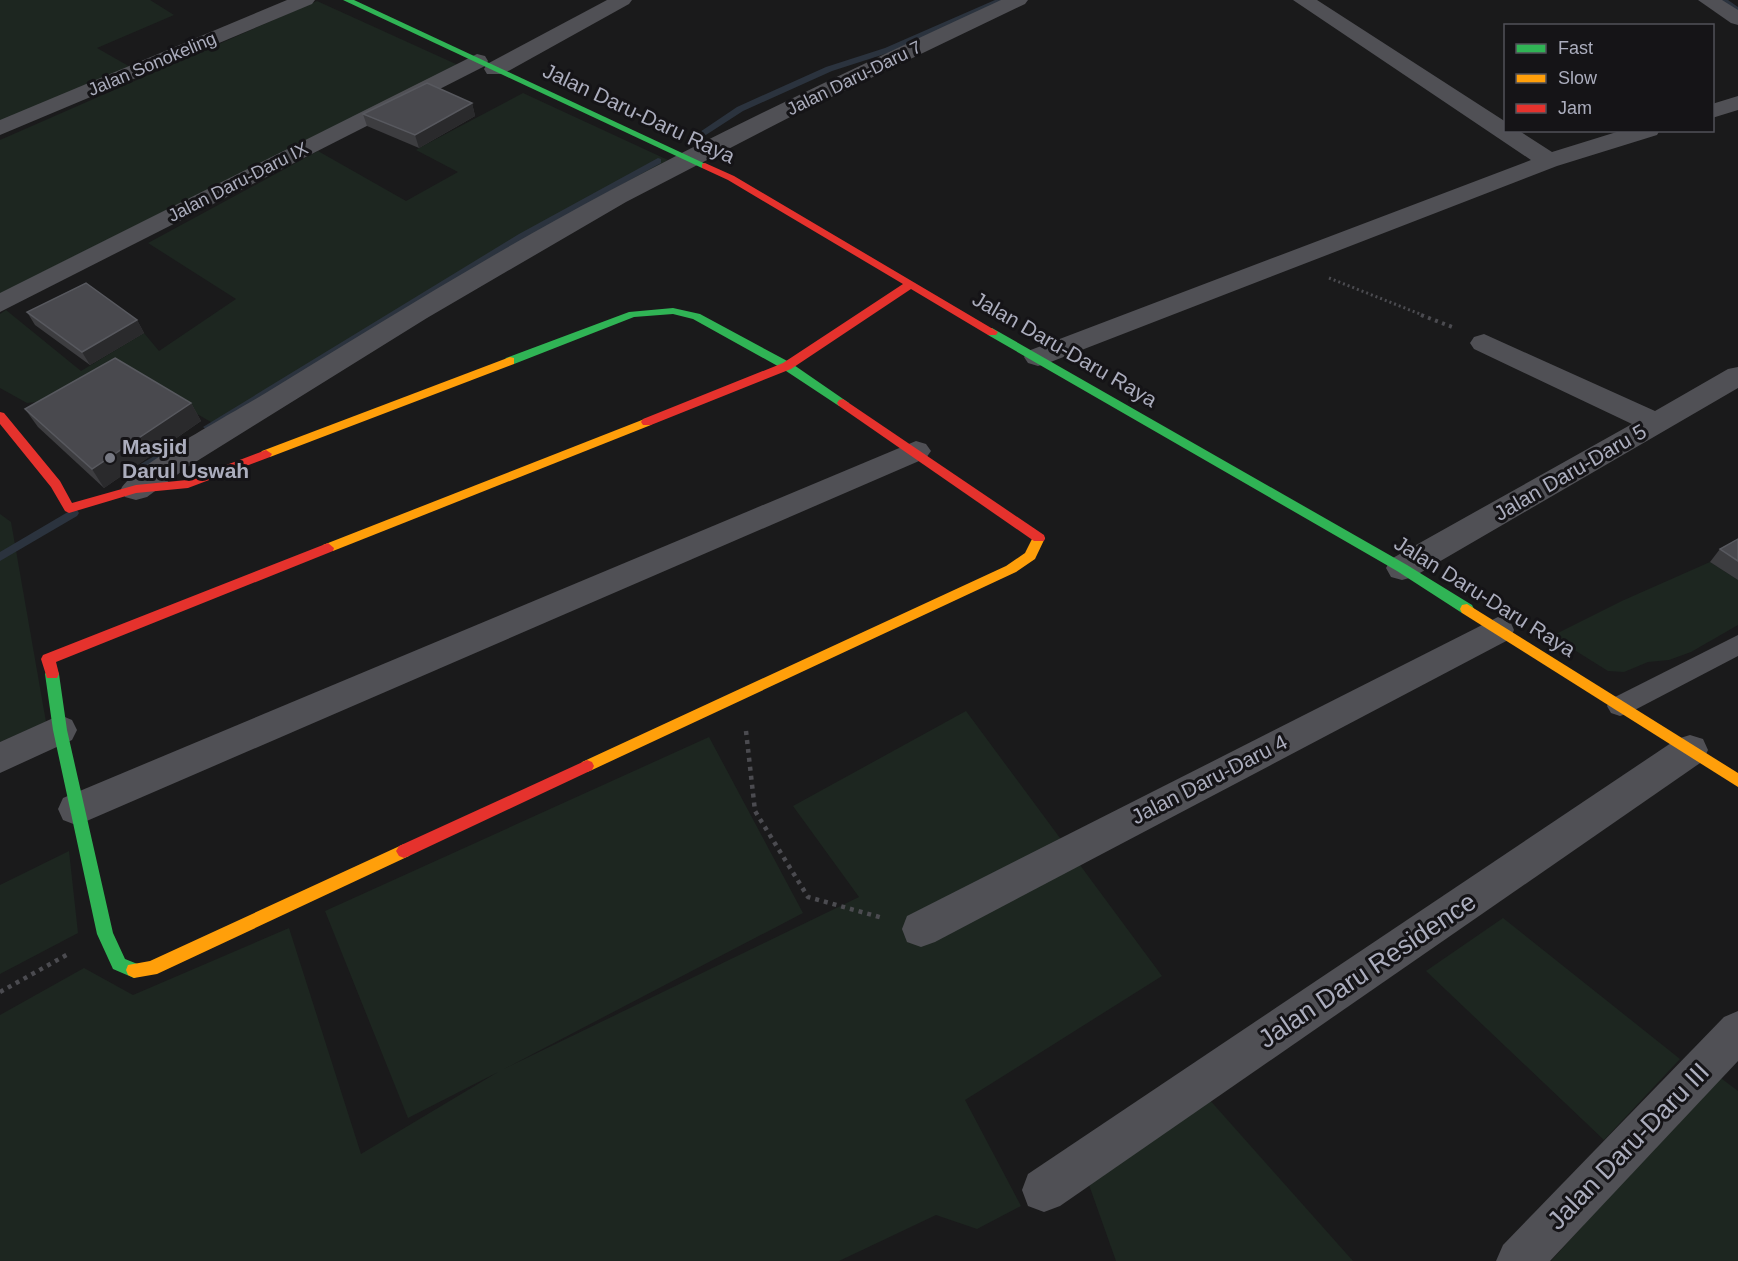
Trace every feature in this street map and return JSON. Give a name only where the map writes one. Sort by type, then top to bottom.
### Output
[{"type":"street","name":"Jalan Sonokeling","points":[[0,128],[305,0]]},
{"type":"street","name":"Jalan Daru-Daru Raya","points":[[347,0],[690,158],[782,208],[909,285],[1402,568],[1738,780]]},
{"type":"street","name":"Jalan Daru-Daru IX","points":[[0,304],[622,0]]},
{"type":"street","name":"Jalan Daru-Daru 7","points":[[136,489],[179,459],[561,228],[690,158],[880,64],[1018,0]]},
{"type":"street","points":[[1303,0],[1504,132]]},
{"type":"street","points":[[1708,0],[1738,19]]},
{"type":"street","points":[[1714,111],[1738,103]]},
{"type":"street","points":[[1505,132],[1549,161]]},
{"type":"street","points":[[1038,357],[1549,161],[1643,132]]},
{"type":"street","points":[[0,416],[56,484],[69,508],[136,489],[188,484],[647,311],[681,311],[696,316],[787,366],[1031,528],[1039,536],[1039,546],[1025,562],[1018,566],[151,969],[137,971],[121,965],[116,961],[105,934],[76,809],[48,659],[787,366],[909,285]]},
{"type":"street","points":[[1484,343],[1656,423]]},
{"type":"street","name":"Jalan Daru-Daru 5","points":[[1402,568],[1738,376]]},
{"type":"street","points":[[76,809],[916,451]]},
{"type":"street","name":"Jalan Daru-Daru 4","points":[[921,929],[1498,630]]},
{"type":"street","points":[[0,758],[60,730]]},
{"type":"street","name":"Jalan Daru Residence","points":[[1044,1190],[1690,750]]},
{"type":"street","name":"Jalan Daru-Daru III","points":[[1519,1261],[1738,1031]]},
{"type":"lane","points":[[1620,706],[1738,645]]},
{"type":"path","points":[[1290,261],[1440,321],[1484,343]]},
{"type":"path","points":[[741,694],[755,811],[808,897],[921,929]]},
{"type":"path","points":[[0,992],[105,934]]},
{"type":"shaded area","points":[[0,0],[150,0],[174,15],[97,48],[132,68],[0,124]]},
{"type":"shaded area","points":[[317,1],[458,65],[0,300],[0,140]]},
{"type":"shaded area","points":[[523,93],[668,160],[216,425],[127,373],[128,368],[112,360],[38,402],[27,403],[0,388],[0,314],[6,310],[81,371],[144,333],[159,351],[236,299],[148,243],[318,151],[406,201],[458,172],[416,150]]},
{"type":"shaded area","points":[[0,514],[11,522],[46,722],[0,742]]},
{"type":"shaded area","points":[[1710,562],[1738,580],[1738,625],[1691,652],[1669,660],[1648,662],[1624,672],[1608,671],[1552,636],[1624,600]]},
{"type":"shaded area","points":[[966,711],[1162,976],[965,1100],[1021,1206],[977,1229],[936,1215],[839,1261],[0,1261],[0,1015],[84,968],[133,995],[289,928],[361,1154],[498,1072],[408,1118],[325,911],[709,737],[803,913],[504,1069],[859,897],[793,806]]},
{"type":"shaded area","points":[[69,851],[78,933],[0,974],[0,885]]},
{"type":"shaded area","points":[[1503,918],[1680,1059],[1604,1140],[1426,971]]},
{"type":"shaded area","points":[[1718,1076],[1738,1091],[1738,1261],[1551,1261]]},
{"type":"shaded area","points":[[1208,1098],[1353,1261],[1116,1261],[1088,1182]]},
{"type":"building","points":[[427,83],[472,103],[415,135],[363,114]]},
{"type":"building","points":[[86,283],[137,320],[82,352],[27,312]]},
{"type":"building","name":"Masjid Darul Uswah","points":[[115,358],[191,403],[92,469],[25,409]]},
{"type":"building","points":[[1738,539],[1738,561],[1720,549]]},
{"type":"waterway","points":[[692,140],[740,109],[829,69],[888,50],[1001,0]]},
{"type":"waterway","points":[[1723,0],[1738,11]]},
{"type":"waterway","points":[[208,427],[522,236],[658,161]]},
{"type":"waterway","points":[[131,475],[168,452]]},
{"type":"waterway","points":[[0,557],[73,513]]},
{"type":"traffic: fast","points":[[347,0],[705,166]]},
{"type":"traffic: fast","points":[[510,361],[633,314],[673,311],[696,316],[787,366],[843,403]]},
{"type":"traffic: fast","points":[[992,332],[1402,568],[1467,609]]},
{"type":"traffic: fast","points":[[52,674],[60,730],[105,934],[119,964],[134,970]]},
{"type":"traffic: slow","points":[[266,454],[510,361]]},
{"type":"traffic: slow","points":[[328,548],[647,422]]},
{"type":"traffic: slow","points":[[587,766],[1011,569],[1030,556],[1039,538]]},
{"type":"traffic: slow","points":[[1467,609],[1738,781]]},
{"type":"traffic: slow","points":[[134,970],[151,969],[404,851]]},
{"type":"traffic: jam","points":[[705,166],[731,178],[992,332]]},
{"type":"traffic: jam","points":[[647,422],[787,366],[909,285]]},
{"type":"traffic: jam","points":[[843,403],[1039,538]]},
{"type":"traffic: jam","points":[[0,416],[56,484],[69,508],[136,489],[188,484],[266,454]]},
{"type":"traffic: jam","points":[[52,674],[48,659],[328,548]]},
{"type":"traffic: jam","points":[[404,851],[587,766]]},
{"type":"place","name":"Masjid Darul Uswah","points":[[110,458]]}]
